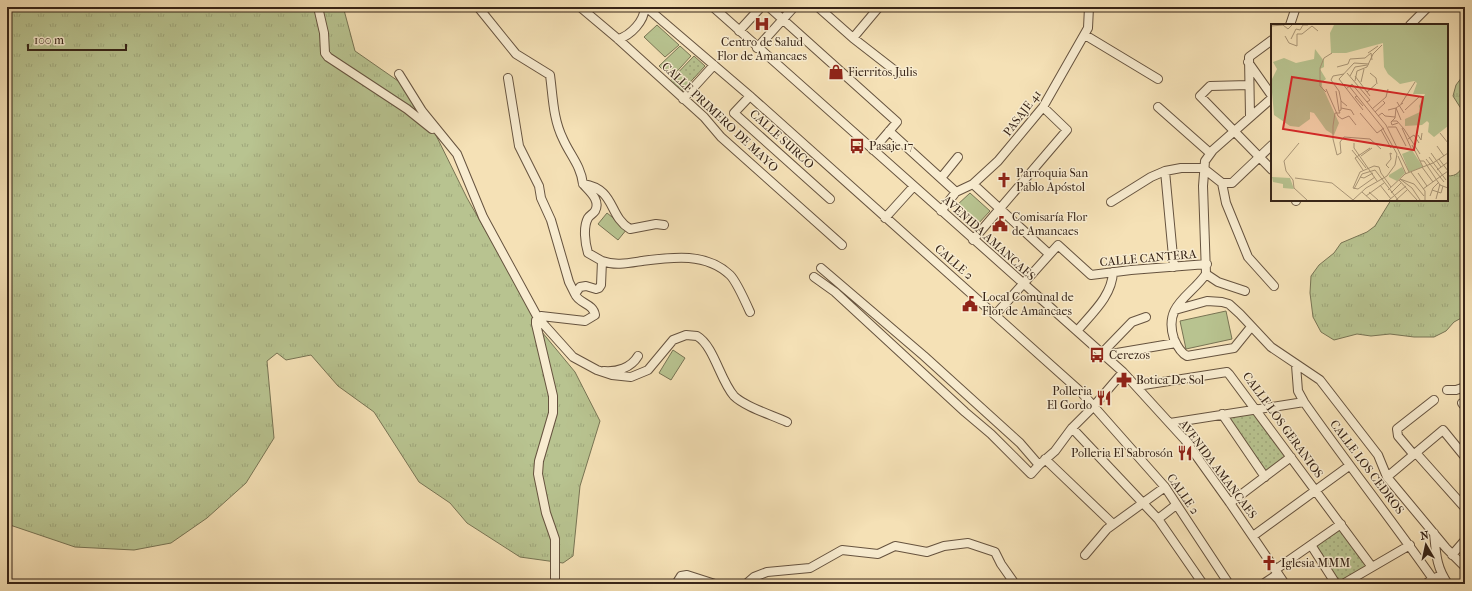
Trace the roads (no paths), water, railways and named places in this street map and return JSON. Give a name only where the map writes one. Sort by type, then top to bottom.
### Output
[{"type":"street","points":[[318,7],[324,33],[325,53],[328,57],[407,109],[444,138]]},
{"type":"street","points":[[478,7],[516,54],[550,75],[555,119],[563,139],[578,164],[582,184],[594,196],[596,206],[595,211],[588,218],[585,227],[586,248],[588,253],[602,261],[614,264],[659,258],[695,257],[711,262],[730,275],[744,297],[750,312]]},
{"type":"street","name":"CALLE PRIMERO DE MAYO","points":[[580,7],[618,39],[704,117],[721,137],[842,245]]},
{"type":"street","points":[[618,39],[629,33],[640,21],[645,7]]},
{"type":"street","name":"CALLE 2","points":[[645,7],[750,96],[1081,392],[1165,487],[1229,584]]},
{"type":"street","name":"AVENIDA AMANCAES","points":[[713,7],[973,240],[1104,354],[1137,386],[1185,440],[1230,502],[1285,584]]},
{"type":"street","points":[[739,31],[761,7]]},
{"type":"street","points":[[769,7],[897,122],[873,150]]},
{"type":"street","points":[[757,48],[794,7]]},
{"type":"street","points":[[852,38],[879,7]]},
{"type":"street","name":"PASAJE 41","points":[[941,211],[956,192],[973,184],[998,161],[1043,107],[1085,35],[1088,28],[1089,7]]},
{"type":"street","points":[[1290,24],[1296,7]]},
{"type":"street","points":[[1411,24],[1428,7]]},
{"type":"street","points":[[824,9],[852,38],[898,73]]},
{"type":"street","points":[[1085,35],[1158,79]]},
{"type":"street","points":[[1250,116],[1248,61],[1251,54],[1271,41]]},
{"type":"street","points":[[1248,61],[1271,96]]},
{"type":"street","points":[[683,99],[714,65]]},
{"type":"street","points":[[399,74],[414,99],[456,154],[483,217],[538,318],[573,357],[597,370],[621,377],[640,374],[653,366],[673,340],[686,336],[697,336],[707,346],[727,387],[735,397],[787,422]]},
{"type":"street","points":[[508,78],[519,146],[539,186],[541,198],[551,220],[569,282],[579,300],[594,310],[594,315],[592,318],[585,321],[546,316],[538,318]]},
{"type":"street","points":[[1249,85],[1210,86],[1200,96],[1271,169]]},
{"type":"street","name":"CALLE SURCO","points":[[750,96],[734,113],[830,199]]},
{"type":"street","points":[[1251,327],[1238,345],[1230,349],[1187,356],[1176,343],[1172,321],[1174,310],[1206,274],[1207,264],[1203,168],[1205,161],[1210,153],[1271,98]]},
{"type":"street","points":[[973,240],[1067,130],[1043,107]]},
{"type":"street","points":[[1158,107],[1210,153]]},
{"type":"street","points":[[889,131],[956,192]]},
{"type":"street","points":[[1111,202],[1151,177],[1165,171],[1181,168],[1203,168],[1222,183],[1232,183],[1271,146]]},
{"type":"street","points":[[941,178],[958,157]]},
{"type":"street","points":[[1165,171],[1174,267]]},
{"type":"street","points":[[1222,183],[1226,204],[1248,257],[1274,286]]},
{"type":"street","points":[[582,184],[598,189],[612,202],[620,222],[630,229],[656,224],[664,225]]},
{"type":"street","points":[[973,184],[1049,254],[995,315]]},
{"type":"street","points":[[885,218],[914,186]]},
{"type":"street","name":"CALLE CANTERA","points":[[1049,254],[1058,245],[1091,275],[1207,264]]},
{"type":"street","points":[[575,294],[580,287],[586,286],[596,289],[599,288],[601,285],[602,261]]},
{"type":"street","points":[[821,268],[924,356],[990,418],[1113,524]]},
{"type":"street","points":[[1077,331],[1109,293],[1113,283],[1113,272]]},
{"type":"street","points":[[1206,274],[1218,282],[1245,291]]},
{"type":"street","points":[[814,277],[835,292],[964,412],[991,434],[1031,474],[1054,451],[1072,428],[1094,407],[1123,372]]},
{"type":"street","points":[[1174,310],[1207,301],[1222,302],[1240,314],[1272,347],[1296,365],[1320,380],[1378,455],[1387,477],[1452,555],[1465,567]]},
{"type":"street","points":[[538,318],[536,320],[537,328],[553,396],[552,419],[539,462],[538,474],[546,513],[555,540],[555,584]]},
{"type":"street","points":[[1104,354],[1132,322],[1146,318]]},
{"type":"street","points":[[1104,354],[1176,343]]},
{"type":"street","points":[[597,370],[610,371],[627,367],[634,362],[638,356]]},
{"type":"street","name":"CALLE LOS CEDROS","points":[[1296,365],[1298,391],[1304,402],[1410,545],[1433,579]]},
{"type":"street","name":"CALLE LOS GERANIOS","points":[[1137,386],[1226,372],[1233,378],[1372,567]]},
{"type":"street","points":[[1447,390],[1456,390],[1465,387]]},
{"type":"street","points":[[1434,400],[1397,429],[1398,436],[1465,508]]},
{"type":"street","points":[[1170,423],[1304,402]]},
{"type":"street","points":[[1465,402],[1462,403],[1465,407]]},
{"type":"street","points":[[1222,414],[1265,477]]},
{"type":"street","points":[[1072,428],[1158,519],[1203,584]]},
{"type":"street","points":[[1465,428],[1465,434]]},
{"type":"street","points":[[1387,477],[1443,430],[1465,457]]},
{"type":"street","points":[[1230,502],[1291,457]]},
{"type":"street","points":[[1253,536],[1350,466]]},
{"type":"street","points":[[1085,555],[1113,524],[1165,487]]},
{"type":"street","points":[[1158,519],[1176,505]]},
{"type":"street","points":[[1263,584],[1311,545],[1341,524]]},
{"type":"street","points":[[1434,532],[1435,559],[1441,574],[1448,584]]},
{"type":"street","points":[[1452,555],[1465,540]]},
{"type":"street","points":[[746,584],[754,577],[767,572],[810,568],[842,550],[878,554],[890,548],[899,546],[908,550],[927,552],[944,546],[968,543],[995,552],[1001,564],[1015,584]]},
{"type":"street","points":[[1311,545],[1336,584]]},
{"type":"street","points":[[1343,584],[1410,545]]},
{"type":"street","points":[[1435,559],[1439,551],[1446,548]]},
{"type":"street","points":[[1425,584],[1441,574]]},
{"type":"street","points":[[676,584],[684,575],[715,584]]},
{"type":"place","name":"Centro de Salud Flor de Amancaes","points":[[762,24]]},
{"type":"place","name":"Fierritos Julis","points":[[836,72]]},
{"type":"place","name":"Pasaje 17","points":[[857,146]]},
{"type":"place","name":"Parroquia San Pablo Apóstol","points":[[1004,180]]},
{"type":"place","name":"Comisaría Flor de Amancaes","points":[[1000,224]]},
{"type":"place","name":"Local Comunal de Flor de Amancaes","points":[[970,304]]},
{"type":"place","name":"Cerezos","points":[[1097,355]]},
{"type":"place","name":"Botica De Sol","points":[[1124,380]]},
{"type":"place","name":"Polleria El Gordo","points":[[1104,398]]},
{"type":"place","name":"Polleria El Sabrosón","points":[[1185,453]]},
{"type":"place","name":"Iglesia MMM","points":[[1269,563]]}]
